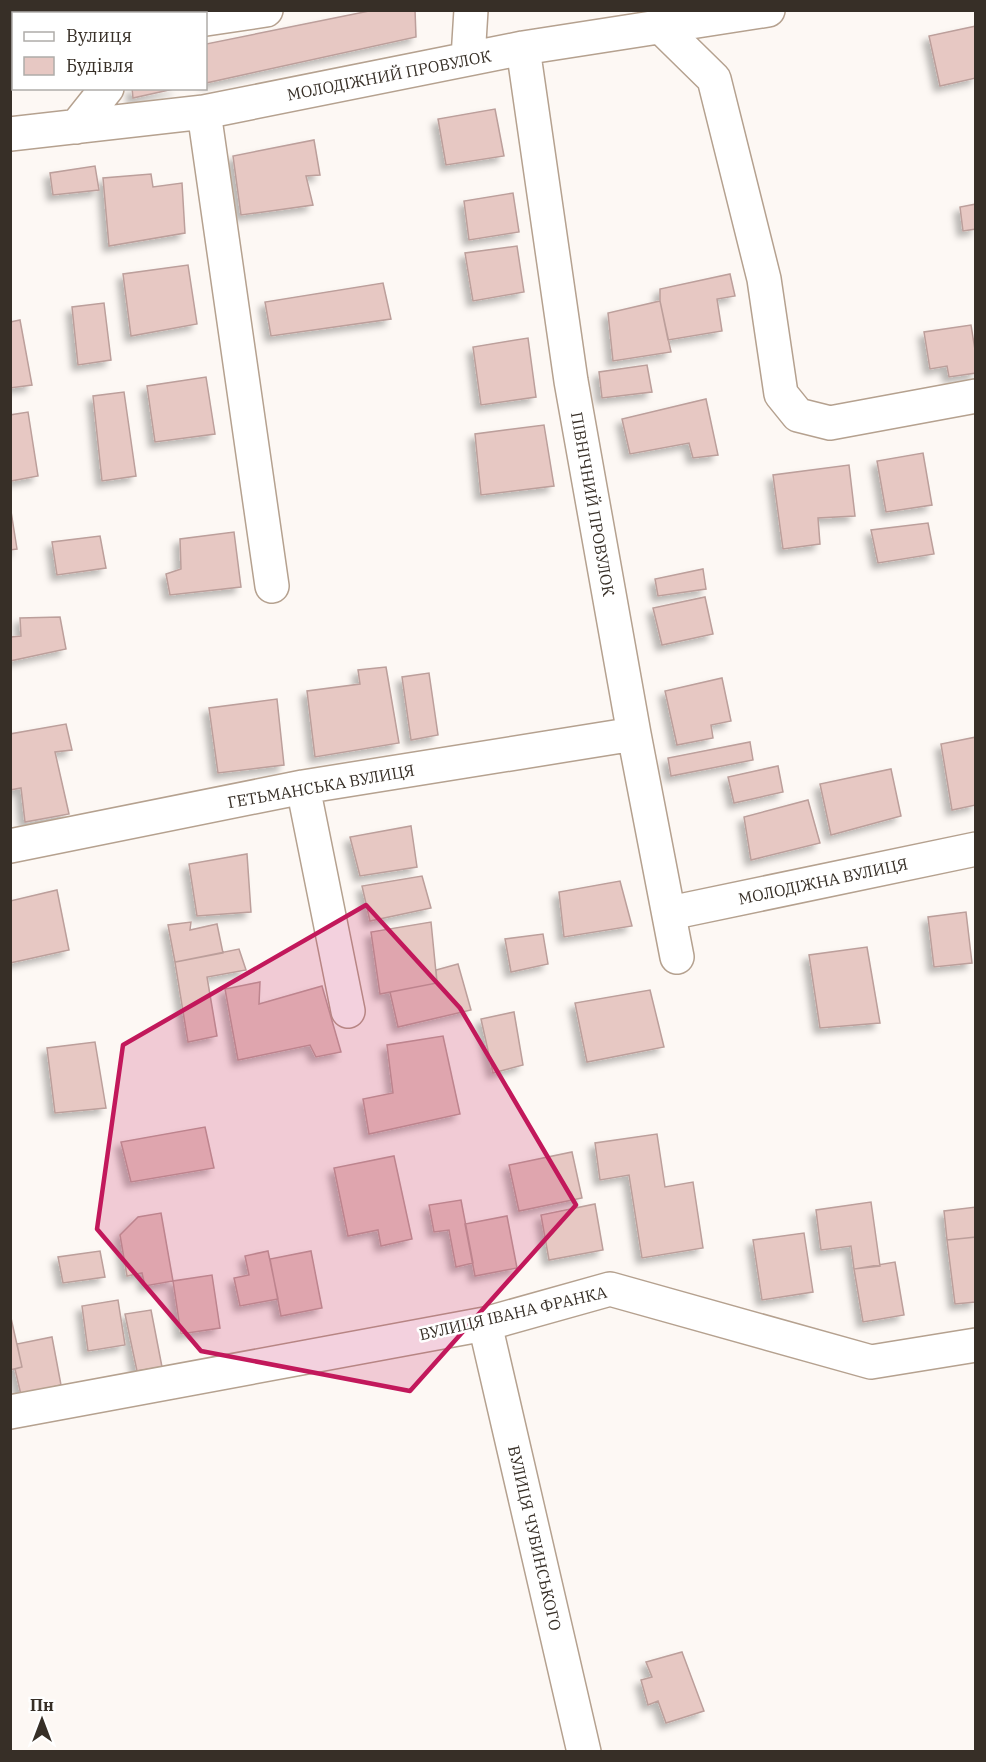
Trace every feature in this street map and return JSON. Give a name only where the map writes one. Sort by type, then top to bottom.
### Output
[{"type":"street","points":[[468,58],[471,10]]},
{"type":"street","name":"МОЛОДІЖНИЙ ПРОВУЛОК","points":[[10,134],[204,112],[523,48],[768,10]]},
{"type":"street","points":[[207,19],[266,11]]},
{"type":"street","points":[[661,27],[714,79],[764,279],[781,394],[798,415],[830,423],[975,396]]},
{"type":"street","name":"ПІВНІЧНИЙ ПРОВУЛОК","points":[[523,48],[571,381],[634,734],[677,957]]},
{"type":"street","points":[[76,127],[104,90]]},
{"type":"street","points":[[204,112],[272,586]]},
{"type":"street","name":"ГЕТЬМАНСЬКА ВУЛИЦЯ","points":[[10,846],[303,787],[634,734]]},
{"type":"street","points":[[303,787],[348,1011]]},
{"type":"street","name":"МОЛОДІЖНА ВУЛИЦЯ","points":[[670,914],[975,849]]},
{"type":"street","name":"ВУЛИЦЯ ІВАНА ФРАНКА","points":[[10,1412],[485,1323],[610,1289],[871,1362],[975,1345]]},
{"type":"street","name":"ВУЛИЦЯ ЧУБИНСЬКОГО","points":[[485,1323],[584,1752]]},
{"type":"highlighted area","points":[[366,905],[460,1008],[576,1205],[410,1391],[201,1351],[97,1229],[123,1045]]},
{"type":"building","points":[[78,10],[117,10],[116,12],[78,12]]},
{"type":"building","points":[[374,10],[415,10],[416,37],[207,83],[207,44]]},
{"type":"building","points":[[976,26],[976,78],[940,86],[929,36]]},
{"type":"building","points":[[132,90],[169,90],[133,98]]},
{"type":"building","points":[[495,109],[504,156],[446,165],[438,119]]},
{"type":"building","points":[[314,140],[320,175],[306,176],[313,205],[241,215],[233,156]]},
{"type":"building","points":[[95,166],[99,190],[53,195],[50,173]]},
{"type":"building","points":[[151,174],[153,187],[182,183],[185,233],[109,246],[103,178]]},
{"type":"building","points":[[513,193],[519,232],[469,240],[464,201]]},
{"type":"building","points":[[976,204],[976,229],[963,231],[960,207]]},
{"type":"building","points":[[517,246],[524,292],[473,301],[465,253]]},
{"type":"building","points":[[188,265],[197,324],[131,336],[123,274]]},
{"type":"building","points":[[730,274],[735,296],[717,299],[722,331],[668,340],[660,301],[660,289]]},
{"type":"building","points":[[383,283],[391,319],[271,336],[265,302]]},
{"type":"building","points":[[660,301],[671,352],[613,361],[608,313]]},
{"type":"building","points":[[104,303],[111,360],[78,365],[72,307]]},
{"type":"building","points":[[20,320],[32,385],[10,388],[10,322]]},
{"type":"building","points":[[971,325],[976,373],[949,377],[947,366],[930,369],[924,332]]},
{"type":"building","points":[[528,338],[536,397],[481,405],[473,347]]},
{"type":"building","points":[[647,365],[652,392],[602,398],[599,372]]},
{"type":"building","points":[[206,377],[215,434],[155,442],[147,386]]},
{"type":"building","points":[[124,392],[136,476],[102,481],[93,396]]},
{"type":"building","points":[[706,399],[718,455],[693,458],[689,443],[630,454],[622,419]]},
{"type":"building","points":[[28,412],[38,476],[11,481],[10,415]]},
{"type":"building","points":[[544,425],[554,486],[481,495],[475,434]]},
{"type":"building","points":[[923,453],[932,505],[886,512],[877,461]]},
{"type":"building","points":[[849,465],[855,516],[818,518],[820,544],[783,549],[773,475]]},
{"type":"building","points":[[10,505],[17,549],[10,550]]},
{"type":"building","points":[[928,523],[934,554],[878,563],[871,530]]},
{"type":"building","points":[[234,532],[241,587],[170,595],[166,574],[181,569],[180,539]]},
{"type":"building","points":[[100,536],[106,568],[57,575],[52,542]]},
{"type":"building","points":[[703,569],[706,589],[658,596],[655,579]]},
{"type":"building","points":[[705,597],[713,634],[662,645],[653,608]]},
{"type":"building","points":[[60,617],[66,649],[10,661],[10,633],[11,637],[21,636],[20,618]]},
{"type":"building","points":[[386,667],[399,743],[315,757],[307,691],[360,684],[358,670]]},
{"type":"building","points":[[429,673],[438,735],[411,740],[402,677]]},
{"type":"building","points":[[722,678],[731,721],[711,725],[713,738],[677,745],[665,691]]},
{"type":"building","points":[[277,699],[284,765],[218,773],[209,708]]},
{"type":"building","points":[[66,724],[72,750],[55,752],[69,814],[25,822],[21,788],[10,790],[10,734]]},
{"type":"building","points":[[976,737],[976,805],[952,810],[941,744]]},
{"type":"building","points":[[750,742],[753,760],[671,776],[668,758]]},
{"type":"building","points":[[778,766],[783,792],[734,803],[728,777]]},
{"type":"building","points":[[891,769],[901,816],[831,835],[820,784]]},
{"type":"building","points":[[808,800],[820,843],[751,860],[744,817]]},
{"type":"building","points":[[411,826],[417,867],[360,876],[350,837]]},
{"type":"building","points":[[247,854],[251,912],[197,916],[189,864]]},
{"type":"building","points":[[422,876],[431,908],[370,921],[362,886]]},
{"type":"building","points":[[620,881],[632,926],[564,937],[559,892]]},
{"type":"building","points":[[57,890],[69,950],[10,963],[10,901]]},
{"type":"building","points":[[966,912],[972,963],[934,967],[928,917]]},
{"type":"building","points":[[191,922],[190,930],[217,924],[223,953],[175,962],[168,925]]},
{"type":"building","points":[[431,922],[437,983],[380,994],[371,932]]},
{"type":"building","points":[[543,934],[548,964],[511,972],[505,939]]},
{"type":"building","points":[[867,947],[880,1023],[820,1028],[809,955]]},
{"type":"building","points":[[239,949],[246,970],[207,977],[217,1036],[188,1042],[175,962]]},
{"type":"building","points":[[458,964],[471,1010],[398,1027],[390,992],[437,983],[436,970]]},
{"type":"building","points":[[260,982],[259,1004],[322,986],[341,1052],[316,1057],[310,1045],[238,1060],[225,989]]},
{"type":"building","points":[[650,990],[664,1047],[587,1062],[575,1003]]},
{"type":"building","points":[[514,1012],[523,1065],[493,1073],[481,1019]]},
{"type":"building","points":[[443,1036],[460,1114],[369,1134],[363,1099],[393,1093],[387,1045]]},
{"type":"building","points":[[95,1042],[106,1108],[55,1113],[47,1048]]},
{"type":"building","points":[[205,1127],[214,1168],[131,1182],[121,1142]]},
{"type":"building","points":[[657,1134],[665,1187],[693,1182],[703,1248],[642,1258],[629,1175],[600,1180],[595,1143]]},
{"type":"building","points":[[572,1152],[582,1198],[519,1211],[509,1165]]},
{"type":"building","points":[[394,1156],[412,1239],[381,1246],[378,1230],[348,1236],[334,1168]]},
{"type":"building","points":[[461,1200],[473,1263],[456,1267],[449,1230],[434,1232],[429,1205]]},
{"type":"building","points":[[871,1202],[880,1266],[854,1269],[851,1246],[821,1250],[816,1210]]},
{"type":"building","points":[[595,1204],[603,1250],[549,1260],[541,1215]]},
{"type":"building","points":[[976,1207],[976,1237],[947,1240],[944,1211]]},
{"type":"building","points":[[161,1213],[173,1281],[145,1286],[142,1273],[127,1276],[120,1235],[138,1217]]},
{"type":"building","points":[[507,1216],[517,1268],[475,1276],[465,1224]]},
{"type":"building","points":[[804,1233],[813,1292],[762,1300],[753,1240]]},
{"type":"building","points":[[976,1237],[976,1302],[955,1304],[947,1240]]},
{"type":"building","points":[[100,1251],[105,1277],[63,1283],[58,1257]]},
{"type":"building","points":[[268,1251],[278,1299],[240,1306],[234,1278],[249,1275],[245,1256]]},
{"type":"building","points":[[311,1251],[322,1308],[281,1316],[270,1259]]},
{"type":"building","points":[[895,1262],[904,1315],[863,1322],[854,1269]]},
{"type":"building","points":[[212,1275],[220,1328],[181,1334],[173,1281]]},
{"type":"building","points":[[118,1300],[125,1345],[88,1351],[82,1306]]},
{"type":"building","points":[[151,1310],[162,1367],[137,1371],[125,1314]]},
{"type":"building","points":[[10,1318],[22,1367],[10,1370]]},
{"type":"building","points":[[52,1337],[61,1385],[21,1395],[15,1369],[22,1367],[17,1344]]},
{"type":"building","points":[[682,1652],[704,1711],[666,1723],[658,1701],[648,1705],[641,1680],[652,1677],[646,1662]]}]
